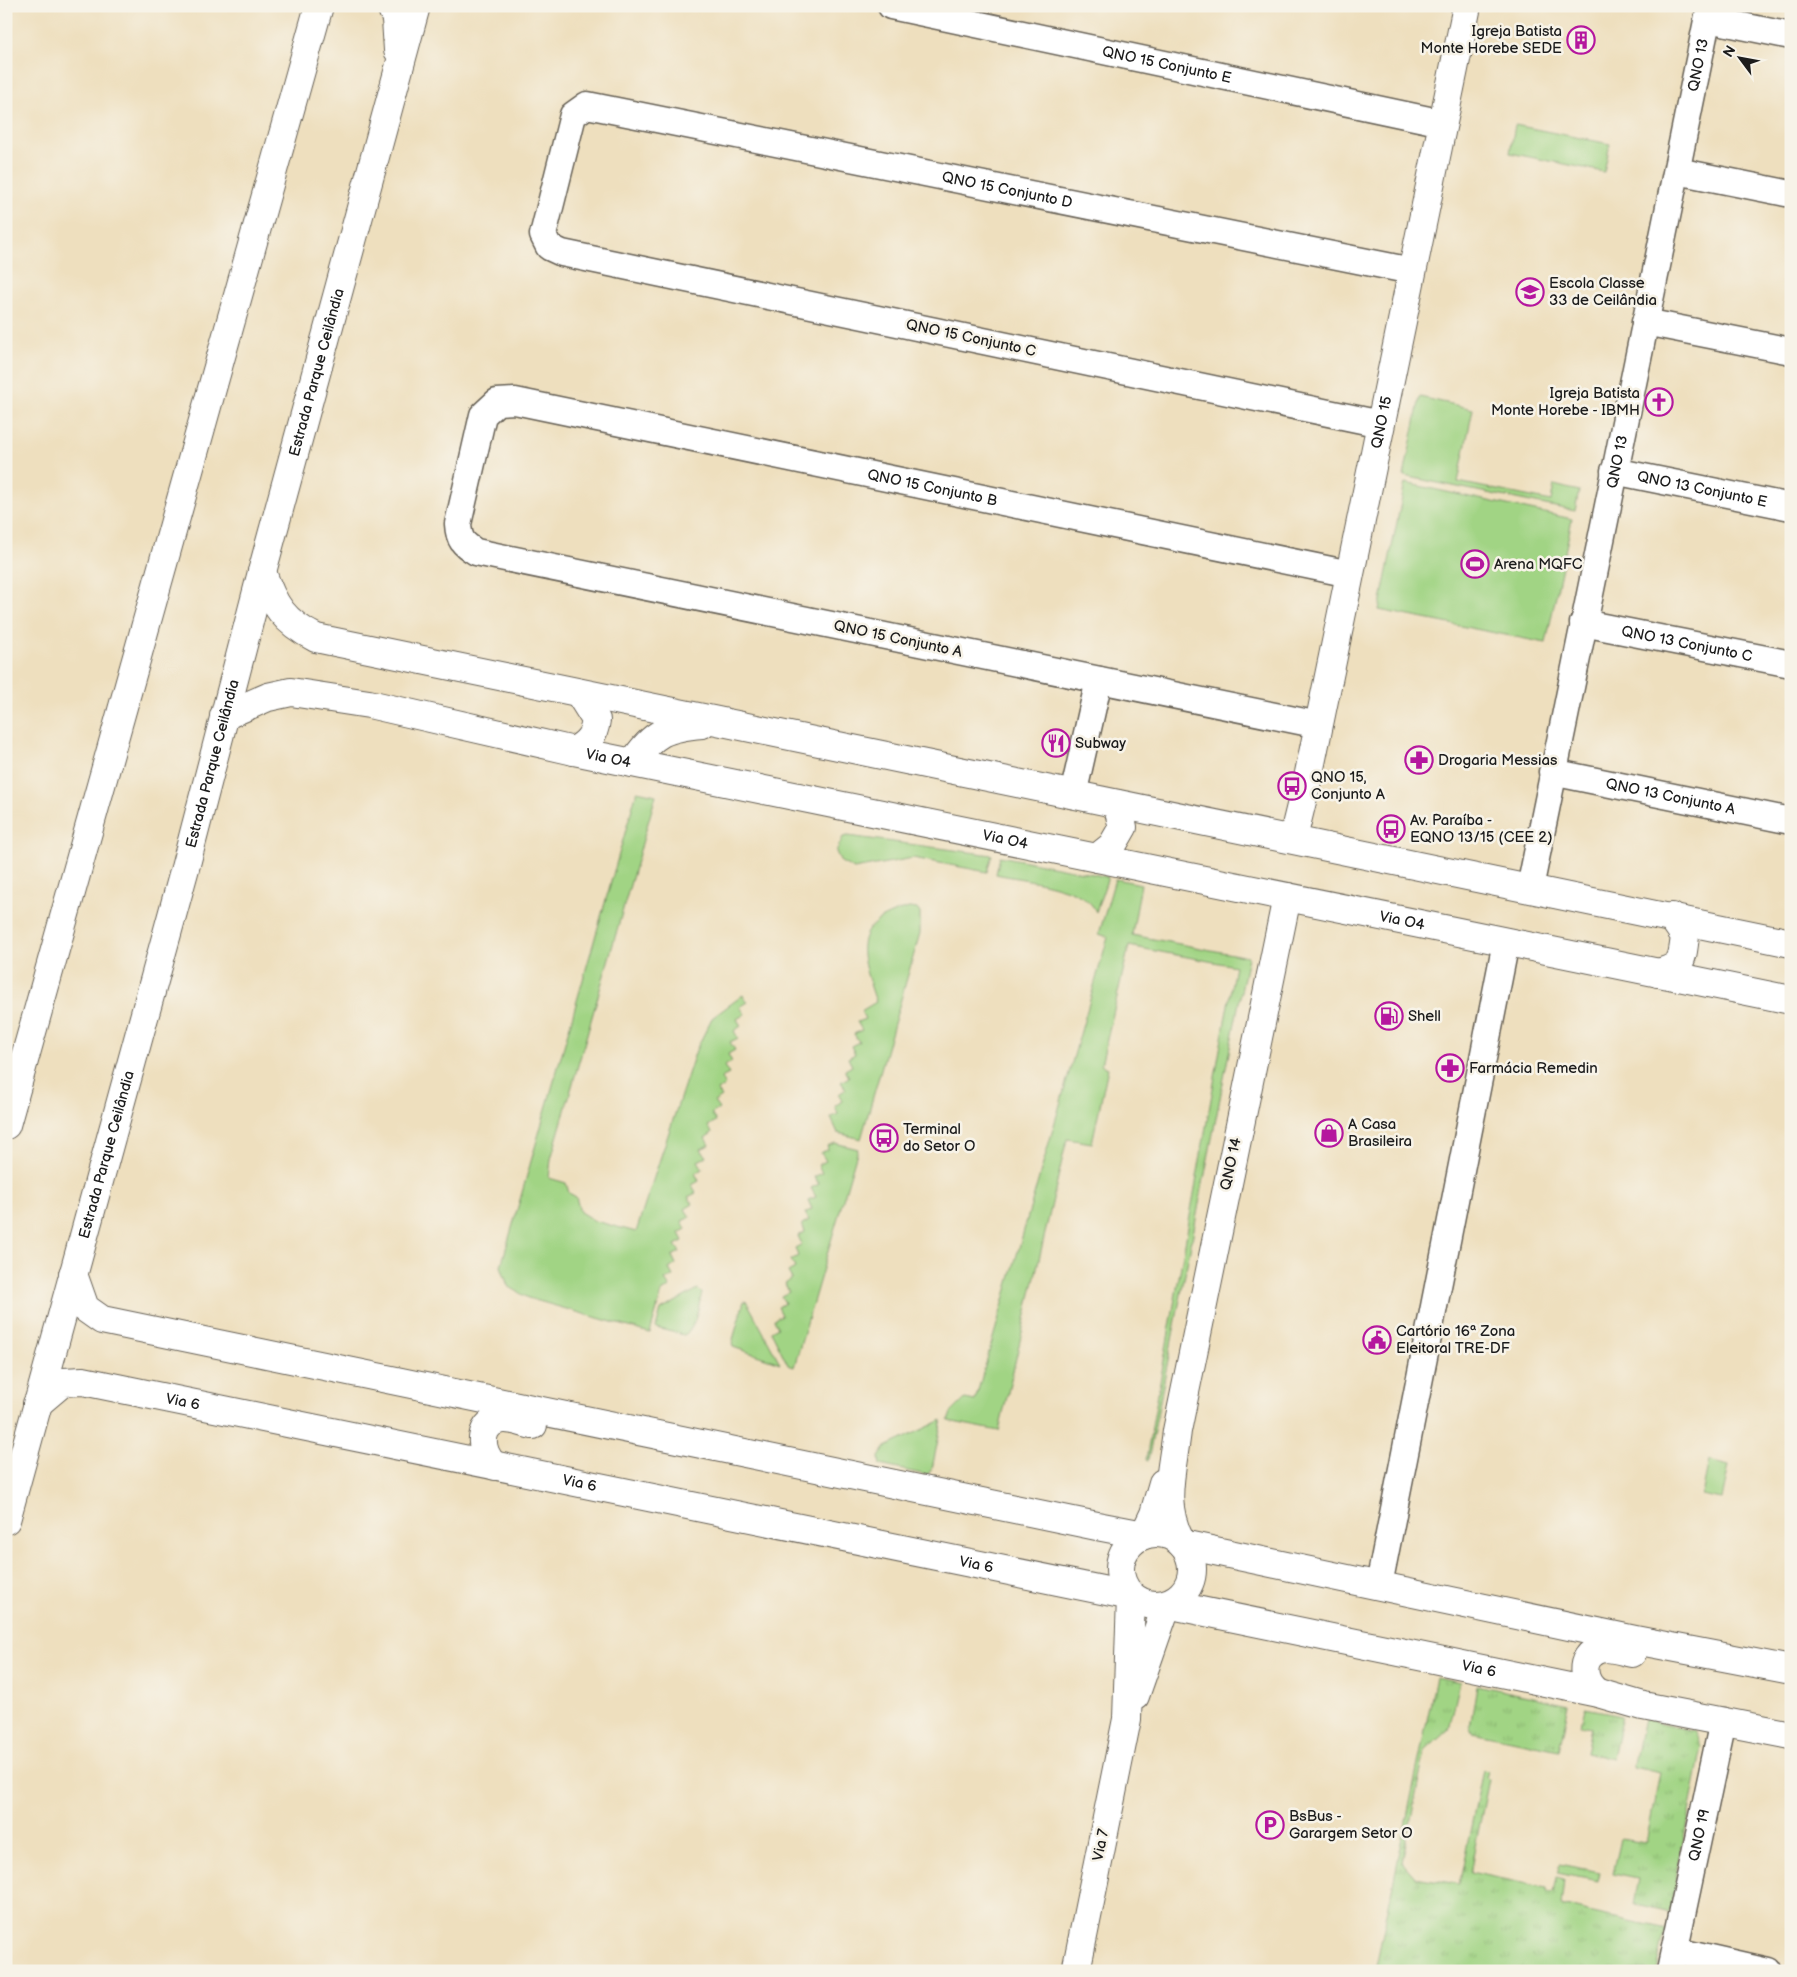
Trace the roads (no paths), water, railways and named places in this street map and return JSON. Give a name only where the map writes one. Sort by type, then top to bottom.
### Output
[{"type":"main road","points":[[391,6],[396,19],[399,66]]},
{"type":"main road","name":"Estrada Parque Ceilândia","points":[[6,1520],[416,6]]},
{"type":"main road","name":"QNO 15","points":[[1293,838],[1319,726],[1467,6]]},
{"type":"main road","points":[[8,1118],[321,11]]},
{"type":"main road","points":[[262,572],[271,598],[282,613],[298,629],[316,638],[1117,804],[1293,838],[1791,943]]},
{"type":"main road","name":"Via O4","points":[[224,716],[268,697],[291,692],[369,704],[574,751],[1791,1000]]},
{"type":"main road","points":[[574,751],[586,745],[594,733],[596,720],[578,692]]},
{"type":"main road","points":[[634,763],[645,745],[660,732],[681,726],[724,723]]},
{"type":"main road","points":[[1097,858],[1112,846],[1123,827],[1117,804]]},
{"type":"main road","name":"QNO 14","points":[[1144,1535],[1154,1514],[1177,1431],[1287,897]]},
{"type":"main road","points":[[1658,973],[1674,969],[1682,959],[1685,936],[1672,917]]},
{"type":"main road","points":[[73,1274],[84,1308],[102,1320],[1144,1535],[1158,1533],[1171,1536],[1182,1544],[1635,1640],[1791,1670]]},
{"type":"main road","name":"Via 6","points":[[37,1404],[63,1382],[83,1381],[1131,1596]]},
{"type":"main road","points":[[495,1466],[485,1456],[482,1442],[484,1434],[492,1424],[505,1419],[648,1448],[714,1447]]},
{"type":"main road","name":"QNO 14","points":[[1177,1431],[1168,1504],[1172,1526],[1182,1544]]},
{"type":"main road","points":[[1144,1535],[1133,1541],[1125,1550],[1120,1562],[1120,1574],[1124,1586],[1131,1596],[1142,1603],[1155,1606],[1167,1604],[1183,1594],[1191,1579],[1192,1565],[1182,1544]]},
{"type":"main road","name":"Via 7","points":[[1126,1719],[1131,1596]]},
{"type":"main road","name":"Via 6","points":[[1167,1604],[1598,1693],[1644,1706],[1791,1734]]},
{"type":"main road","name":"Via 7","points":[[1076,1971],[1126,1719],[1167,1604]]},
{"type":"main road","points":[[1598,1693],[1592,1689],[1584,1677],[1586,1662],[1594,1652],[1608,1648],[1742,1676],[1791,1675]]},
{"type":"street","name":"QNO 15 Conjunto E","points":[[891,6],[1444,124]]},
{"type":"street","points":[[1709,13],[1791,36]]},
{"type":"street","name":"QNO 13","points":[[1530,888],[1552,772],[1709,13]]},
{"type":"street","name":"QNO 15 Conjunto C","points":[[602,106],[587,105],[573,116],[543,236],[549,247],[562,252],[1381,424]]},
{"type":"street","name":"QNO 15 Conjunto D","points":[[602,106],[1412,271]]},
{"type":"street","points":[[1677,171],[1791,194]]},
{"type":"street","points":[[1645,322],[1791,351]]},
{"type":"street","name":"QNO 15 Conjunto B","points":[[476,552],[464,545],[459,538],[458,524],[482,415],[497,402],[515,401],[1350,574]]},
{"type":"street","name":"QNO 13 Conjunto E","points":[[1614,471],[1791,507]]},
{"type":"street","name":"QNO 15 Conjunto A","points":[[476,552],[1319,726]]},
{"type":"street","name":"QNO 13 Conjunto C","points":[[1583,623],[1791,664]]},
{"type":"street","points":[[1073,794],[1098,680]]},
{"type":"street","name":"QNO 13 Conjunto A","points":[[1552,772],[1791,821]]},
{"type":"street","points":[[1379,1585],[1506,942]]},
{"type":"street","name":"QNO 19","points":[[1723,1721],[1672,1960],[1768,1971]]},
{"type":"place","name":"Igreja Batista Monte Horebe SEDE","points":[[1581,40]]},
{"type":"place","name":"Escola Classe 33 de Ceilândia","points":[[1530,292]]},
{"type":"place","name":"Igreja Batista Monte Horebe - IBMH","points":[[1659,402]]},
{"type":"place","name":"Arena MQFC","points":[[1475,564]]},
{"type":"place","name":"Subway","points":[[1056,743]]},
{"type":"place","name":"Drogaria Messias","points":[[1419,760]]},
{"type":"place","name":"QNO 15, Conjunto A","points":[[1292,786]]},
{"type":"place","name":"Av. Paraíba - EQNO 13/15 (CEE 2)","points":[[1391,829]]},
{"type":"place","name":"Shell","points":[[1389,1016]]},
{"type":"place","name":"Farmácia Remedin","points":[[1450,1068]]},
{"type":"place","name":"A Casa Brasileira","points":[[1329,1133]]},
{"type":"place","name":"Terminal do Setor O","points":[[884,1138]]},
{"type":"place","name":"Cartório 16ª Zona Eleitoral TRE-DF","points":[[1377,1340]]},
{"type":"place","name":"BsBus - Garargem Setor O","points":[[1270,1825]]}]
